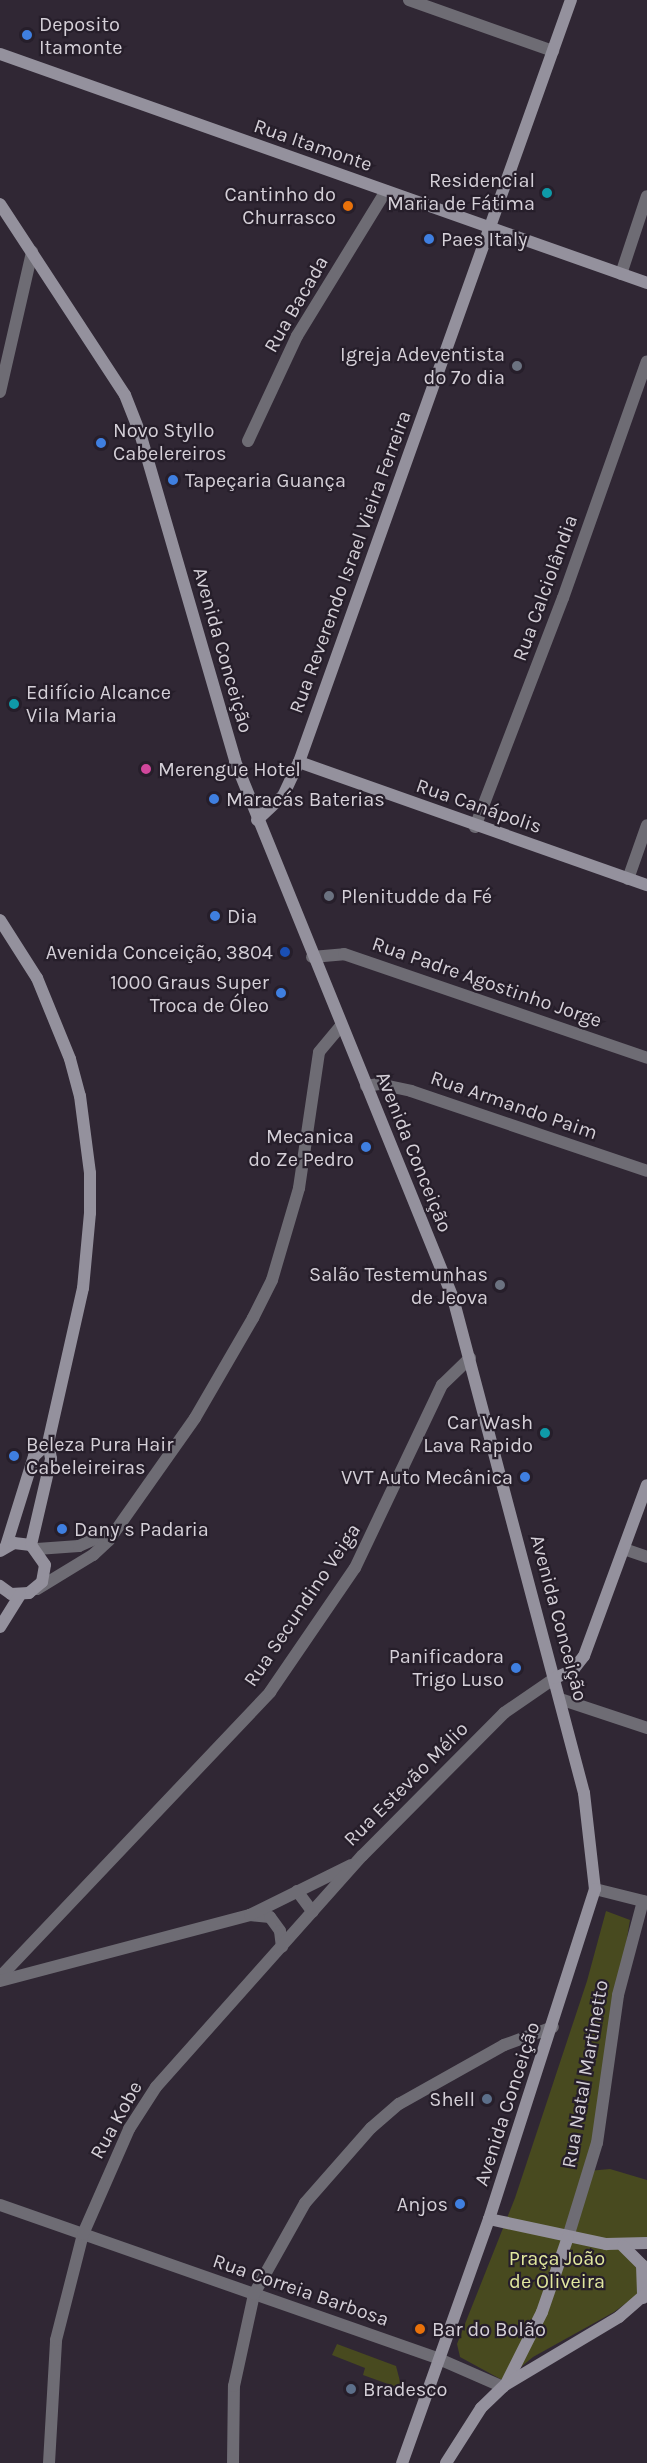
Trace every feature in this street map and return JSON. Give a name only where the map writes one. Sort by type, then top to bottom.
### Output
[{"type":"main road","name":"Rua Reverendo Israel Vieira Ferreira","points":[[257,820],[283,796],[298,762],[571,0]]},
{"type":"main road","name":"Rua Itamonte","points":[[0,54],[386,191],[489,230],[647,283]]},
{"type":"main road","name":"Avenida Conceição","points":[[0,204],[125,395],[140,433],[235,761],[312,957],[453,1298],[584,1793],[595,1889],[553,2027],[489,2219],[402,2463]]},
{"type":"main road","name":"Rua Canápolis","points":[[298,762],[475,827],[647,885]]},
{"type":"main road","points":[[0,920],[37,978],[70,1059],[87,1136],[90,1213],[83,1288],[48,1443],[51,1459],[34,1547],[45,1574],[37,1589],[20,1595],[0,1627]]},
{"type":"main road","points":[[34,1547],[3,1548],[34,1456],[48,1443]]},
{"type":"main road","points":[[555,1678],[573,1670],[584,1656],[647,1485]]},
{"type":"main road","points":[[0,1586],[20,1595]]},
{"type":"main road","points":[[489,2219],[568,2237],[623,2246],[647,2243]]},
{"type":"main road","name":"Rua Natal Martinetto","points":[[504,2386],[542,2312],[568,2237]]},
{"type":"main road","points":[[446,2463],[481,2408],[504,2386],[619,2317],[645,2295],[642,2265],[623,2246]]},
{"type":"street","points":[[408,0],[553,51]]},
{"type":"street","name":"Rua Bacada","points":[[248,441],[297,336],[386,191]]},
{"type":"street","points":[[621,274],[647,196]]},
{"type":"street","points":[[0,392],[32,252]]},
{"type":"street","name":"Rua Calciolândia","points":[[475,827],[563,598],[647,361]]},
{"type":"street","points":[[628,879],[647,825]]},
{"type":"street","name":"Rua Padre Agostinho Jorge","points":[[312,957],[345,954],[647,1058]]},
{"type":"street","points":[[37,1589],[93,1555],[118,1527],[217,1383],[272,1280],[299,1188],[315,1065],[324,1043],[341,1026]]},
{"type":"street","name":"Rua Armando Paim","points":[[366,1086],[411,1091],[647,1171]]},
{"type":"street","name":"Rua Secundino Veiga","points":[[0,1979],[270,1692],[355,1568],[442,1385],[470,1358]]},
{"type":"street","points":[[34,1547],[79,1546],[118,1527]]},
{"type":"street","points":[[624,1549],[647,1557]]},
{"type":"street","name":"Rua Estevão Mélio","points":[[0,1979],[250,1915],[355,1863],[504,1713],[555,1678]]},
{"type":"street","points":[[560,1699],[647,1728]]},
{"type":"street","name":"Rua Kobe","points":[[49,2463],[56,2340],[83,2234],[124,2139],[156,2087],[355,1863]]},
{"type":"street","points":[[595,1889],[645,1902]]},
{"type":"street","points":[[297,1891],[313,1912]]},
{"type":"street","name":"Rua Natal Martinetto","points":[[568,2237],[597,2143],[618,1995],[645,1902]]},
{"type":"street","points":[[250,1915],[270,1917],[279,1931],[282,1947]]},
{"type":"street","points":[[233,2463],[234,2386],[254,2294],[305,2203],[371,2128],[399,2104],[469,2062],[553,2027]]},
{"type":"street","name":"Rua Correia Barbosa","points":[[0,2205],[439,2359],[504,2386]]},
{"type":"green space","name":"Praça João de Oliveira","points":[[606,1911],[630,1920],[588,2171],[610,2169],[647,2180],[647,2238],[617,2245],[640,2266],[637,2295],[614,2312],[533,2357],[504,2381],[460,2357],[457,2344],[515,2198],[587,1981]]},
{"type":"green space","points":[[337,2344],[396,2366],[402,2389],[363,2375],[365,2368],[332,2355]]},
{"type":"place","name":"Deposito Itamonte","points":[[27,35]]},
{"type":"place","name":"Residencial Maria de Fátima","points":[[547,193]]},
{"type":"place","name":"Cantinho do Churrasco","points":[[348,206]]},
{"type":"place","name":"Paes Italy","points":[[429,239]]},
{"type":"place","name":"Igreja Adeventista do 7º dia","points":[[517,366]]},
{"type":"place","name":"Novo Styllo Cabelereiros","points":[[101,443]]},
{"type":"place","name":"Tapeçaria Guança","points":[[173,480]]},
{"type":"place","name":"Edifício Alcance Vila Maria","points":[[14,704]]},
{"type":"place","name":"Merengue Hotel","points":[[146,769]]},
{"type":"place","name":"Maracás Baterias","points":[[214,799]]},
{"type":"place","name":"Plenitudde da Fé","points":[[329,896]]},
{"type":"place","name":"Dia","points":[[215,916]]},
{"type":"place","name":"Avenida Conceição, 3804","points":[[285,952]]},
{"type":"place","name":"1000 Graus Super Troca de Óleo","points":[[281,993]]},
{"type":"place","name":"Mecanica do Ze Pedro","points":[[366,1147]]},
{"type":"place","name":"Salão Testemunhas de Jeova","points":[[500,1285]]},
{"type":"place","name":"Car Wash Lava Rapido","points":[[545,1433]]},
{"type":"place","name":"Beleza Pura Hair Cabeleireiras","points":[[14,1456]]},
{"type":"place","name":"VVT Auto Mecânica","points":[[525,1477]]},
{"type":"place","name":"Dany s Padaria","points":[[62,1529]]},
{"type":"place","name":"Panificadora Trigo Luso","points":[[516,1668]]},
{"type":"place","name":"Shell","points":[[487,2099]]},
{"type":"place","name":"Anjos","points":[[460,2204]]},
{"type":"place","name":"Bar do Bolão","points":[[420,2329]]},
{"type":"place","name":"Bradesco","points":[[351,2389]]}]
